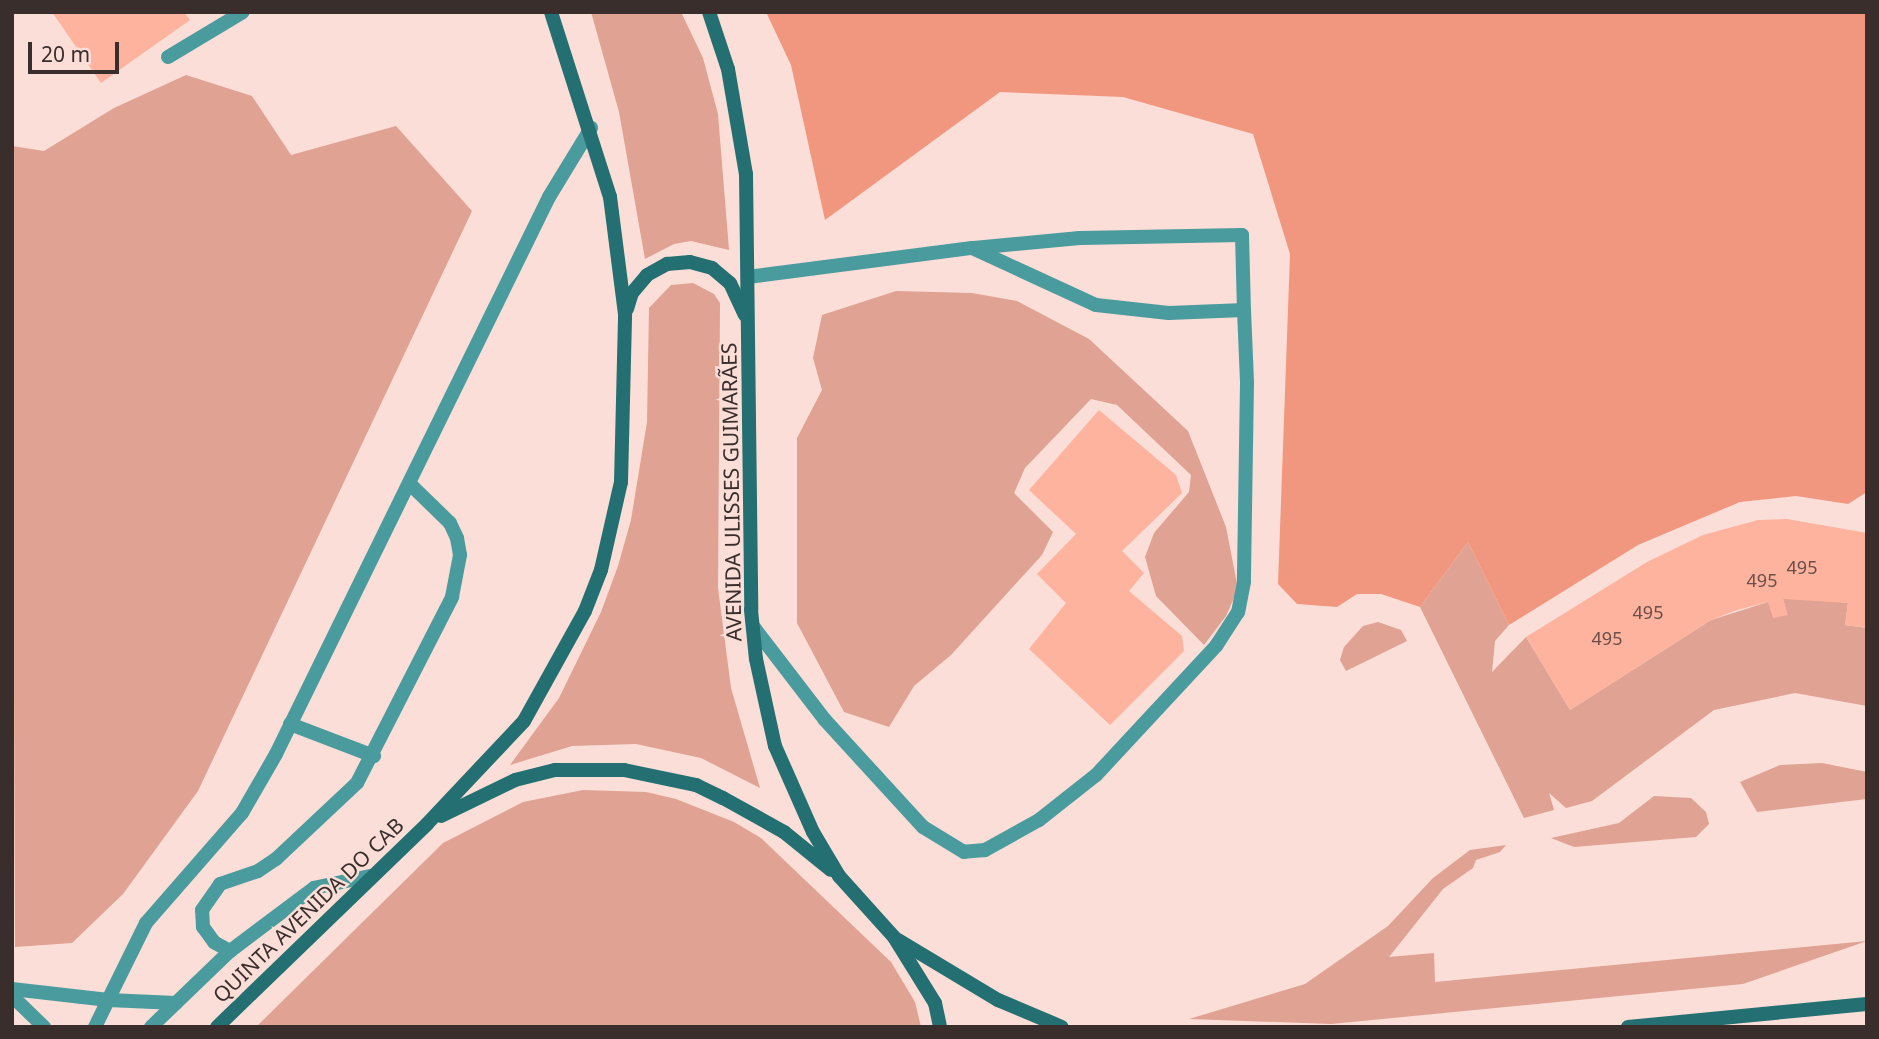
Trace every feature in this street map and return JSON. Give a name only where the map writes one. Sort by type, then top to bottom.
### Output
[{"type":"main road","points":[[427,824],[524,721],[585,611],[601,570],[621,482],[625,314],[610,197],[591,128],[551,12]]},
{"type":"main road","name":"AVENIDA ULISSES GUIMARÃES","points":[[709,12],[723,44],[743,138],[749,327],[752,626],[775,746],[813,832],[839,876],[894,937]]},
{"type":"main road","points":[[625,314],[632,293],[647,275],[667,264],[690,262],[712,268],[730,282],[749,327]]},
{"type":"main road","points":[[427,824],[515,780],[555,769],[624,770],[696,785],[723,798],[784,832],[839,876]]},
{"type":"main road","name":"QUINTA AVENIDA DO CAB","points":[[218,1026],[370,876],[427,824]]},
{"type":"main road","points":[[894,937],[935,1003],[940,1027]]},
{"type":"main road","points":[[894,937],[998,1000],[1062,1027]]},
{"type":"main road","points":[[1628,1027],[1867,1004]]},
{"type":"lane","points":[[168,57],[243,12]]},
{"type":"lane","points":[[95,1027],[133,942],[242,813],[290,724],[410,484],[549,197],[591,128]]},
{"type":"lane","points":[[748,278],[972,248],[1080,238],[1242,235],[1246,491],[1244,582],[1238,612],[1216,646],[1096,775],[1039,820],[985,850],[964,852],[948,846],[873,775],[752,626]]},
{"type":"lane","points":[[972,248],[1096,304],[1169,313],[1244,310]]},
{"type":"lane","points":[[230,951],[214,942],[204,926],[202,910],[208,895],[220,884],[276,859],[339,803],[374,757],[458,576],[460,555],[450,523],[410,484]]},
{"type":"lane","points":[[290,724],[374,757]]},
{"type":"lane","points":[[151,1027],[230,951],[304,893],[335,880],[370,876]]},
{"type":"lane","points":[[12,989],[108,1000],[176,1003]]},
{"type":"lane","points":[[12,996],[44,1027]]},
{"type":"shaded area","points":[[591,12],[681,12],[703,58],[718,114],[729,250],[691,241],[674,244],[645,259],[619,112]]},
{"type":"shaded area","points":[[766,12],[1867,12],[1867,492],[1848,504],[1796,496],[1740,502],[1638,545],[1509,625],[1468,542],[1420,607],[1381,594],[1357,594],[1337,607],[1297,604],[1278,584],[1290,254],[1253,134],[1123,97],[1000,92],[825,220],[791,65]]},
{"type":"shaded area","points":[[186,75],[252,96],[291,155],[396,126],[472,211],[198,791],[123,894],[72,943],[15,947],[12,146],[44,151],[114,108]]},
{"type":"shaded area","points":[[693,283],[714,294],[720,303],[718,588],[731,688],[760,788],[701,758],[636,744],[572,746],[510,765],[559,698],[601,612],[618,566],[631,520],[647,422],[649,308],[671,285]]},
{"type":"shaded area","points":[[896,291],[972,293],[1017,301],[1089,339],[1188,431],[1226,527],[1238,589],[1226,616],[1204,645],[1156,596],[1145,557],[1154,533],[1189,492],[1191,475],[1117,405],[1091,399],[1025,468],[1014,493],[1053,532],[1042,555],[951,655],[914,686],[889,727],[844,712],[797,623],[797,438],[822,390],[813,358],[822,315]]},
{"type":"shaded area","points":[[1468,542],[1509,625],[1495,641],[1492,672],[1526,637],[1570,710],[1711,620],[1768,602],[1787,614],[1783,599],[1848,603],[1845,625],[1867,628],[1867,706],[1795,693],[1714,710],[1592,801],[1566,808],[1549,793],[1554,810],[1524,818],[1420,607]]},
{"type":"shaded area","points":[[1378,622],[1401,630],[1407,641],[1346,671],[1340,660],[1344,647],[1363,626]]},
{"type":"shaded area","points":[[1822,763],[1867,772],[1867,799],[1757,812],[1740,782],[1780,765]]},
{"type":"shaded area","points":[[583,790],[646,792],[676,799],[734,822],[761,838],[891,962],[915,1002],[921,1027],[256,1027],[443,843],[523,802]]},
{"type":"shaded area","points":[[1654,796],[1691,798],[1706,812],[1709,824],[1696,837],[1574,847],[1551,838],[1619,823]]},
{"type":"shaded area","points":[[1506,845],[1500,852],[1476,860],[1473,868],[1443,889],[1389,957],[1434,953],[1435,982],[1867,941],[1743,984],[1331,1024],[1189,1019],[1305,984],[1388,926],[1433,878],[1470,850]]},
{"type":"building","points":[[52,12],[184,12],[190,20],[101,83]]},
{"type":"building","points":[[1099,410],[1176,475],[1182,493],[1122,551],[1144,573],[1129,591],[1182,636],[1184,651],[1110,725],[1029,649],[1066,603],[1037,574],[1076,534],[1029,490]]},
{"type":"building","points":[[1787,519],[1867,533],[1867,628],[1845,625],[1848,603],[1783,599],[1788,615],[1773,618],[1768,602],[1737,610],[1711,620],[1570,710],[1526,637],[1647,562],[1703,535],[1758,520]]}]
